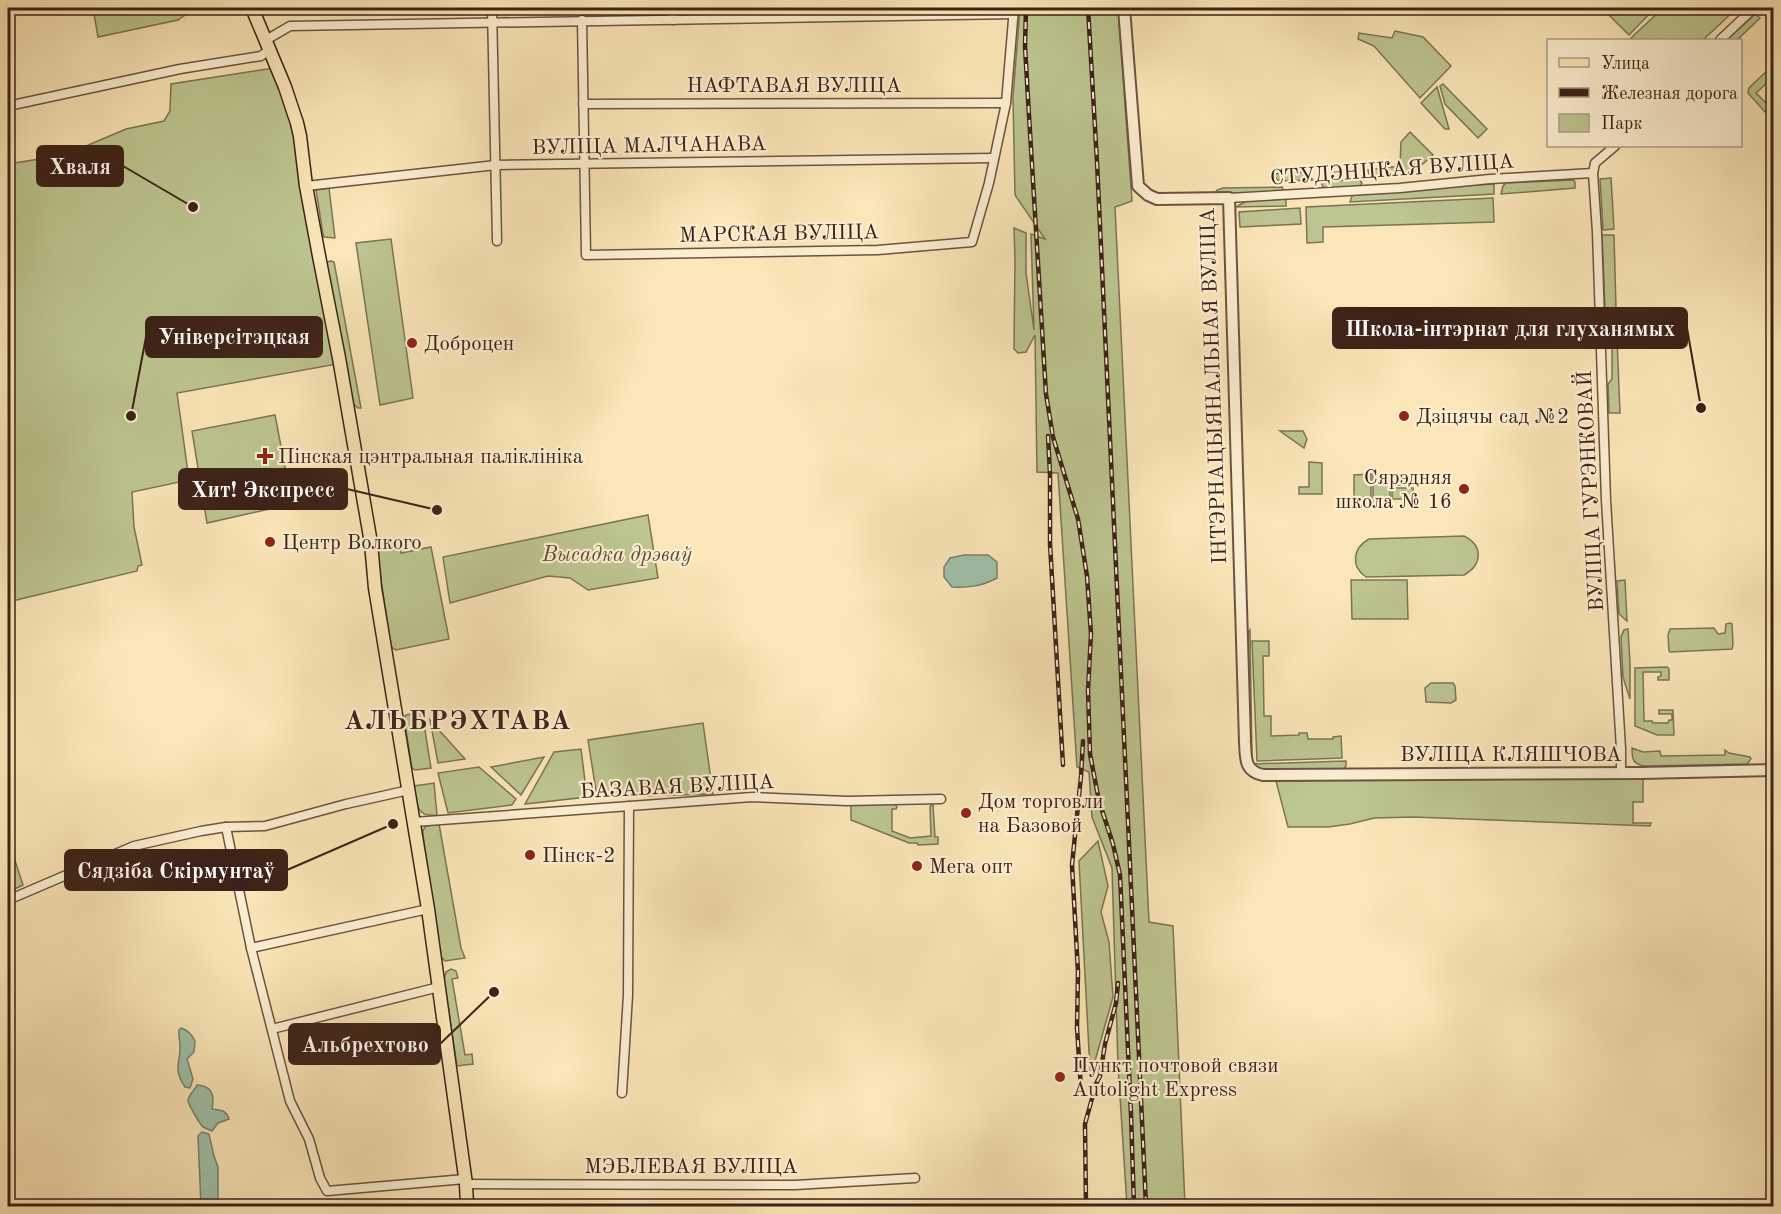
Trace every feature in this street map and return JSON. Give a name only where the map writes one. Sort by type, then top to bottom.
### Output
[{"type":"main road","points":[[252,8],[297,123],[306,186],[339,358],[371,543],[375,588],[428,909],[466,1182],[466,1206]]},
{"type":"street","points":[[492,8],[497,241]]},
{"type":"street","points":[[673,8],[673,20]]},
{"type":"street","name":"ІНТЭРНАЦЫЯНАЛЬНАЯ ВУЛІЦА","points":[[1124,8],[1138,186],[1157,199],[1229,198],[1245,742],[1246,760],[1250,769]]},
{"type":"street","points":[[1721,39],[1754,8]]},
{"type":"street","points":[[8,106],[180,69],[261,56],[268,44],[290,26],[673,20],[1014,11],[1006,102],[994,158]]},
{"type":"street","points":[[582,20],[584,165]]},
{"type":"street","name":"НАФТАВАЯ ВУЛІЦА","points":[[583,104],[1006,102]]},
{"type":"street","points":[[1593,173],[1596,163],[1614,147]]},
{"type":"street","name":"ВУЛІЦА МАЛЧАНАВА","points":[[306,186],[496,165],[994,158]]},
{"type":"street","name":"МАРСКАЯ ВУЛІЦА","points":[[584,165],[586,255],[878,250],[972,242],[994,158]]},
{"type":"street","name":"СТУДЭНЦКАЯ ВУЛІЦА","points":[[1229,198],[1593,173]]},
{"type":"street","name":"ВУЛІЦА ГУРЭНКОВАЙ","points":[[1593,173],[1606,500],[1621,772]]},
{"type":"street","name":"ВУЛІЦА КЛЯШЧОВА","points":[[1250,769],[1263,775],[1773,770]]},
{"type":"street","points":[[8,900],[134,846],[226,827],[265,826],[409,790]]},
{"type":"street","name":"БАЗАВАЯ ВУЛІЦА","points":[[414,822],[752,797],[848,801],[941,799]]},
{"type":"street","points":[[622,1093],[628,994],[629,806]]},
{"type":"street","points":[[226,827],[251,948],[272,1029],[439,987]]},
{"type":"street","points":[[251,948],[428,909]]},
{"type":"street","name":"МЭБЛЕВАЯ ВУЛІЦА","points":[[272,1029],[290,1101],[309,1139],[320,1179],[327,1191],[466,1182],[795,1185],[915,1178]]},
{"type":"green space","points":[[93,8],[195,8],[178,20],[98,37]]},
{"type":"green space","points":[[1020,8],[1118,8],[1132,201],[1115,207],[1149,922],[1173,926],[1185,1206],[1127,1206],[1118,1065],[1112,868],[1092,817],[1089,772],[1077,767],[1058,473],[1037,472],[1035,335],[1026,352],[1018,353],[1014,349],[1014,228],[1026,233],[1026,273],[1034,330],[1031,234],[1045,239],[1015,195],[1013,97]]},
{"type":"green space","points":[[1613,8],[1655,8],[1629,35],[1607,13]]},
{"type":"green space","points":[[1663,8],[1737,8],[1704,39],[1631,38]]},
{"type":"green space","points":[[1755,14],[1760,18],[1738,39],[1728,39]]},
{"type":"green space","points":[[1395,31],[1423,37],[1451,66],[1420,98],[1374,46],[1358,39],[1359,33],[1392,38]]},
{"type":"green space","points":[[1773,65],[1773,88],[1768,82],[1756,93],[1770,107],[1765,112],[1748,93],[1749,88]]},
{"type":"green space","points":[[274,68],[290,109],[337,364],[177,393],[189,480],[132,492],[134,527],[142,565],[138,566],[137,571],[8,602],[8,164],[65,155],[126,129],[164,121],[170,111],[171,84]]},
{"type":"green space","points":[[1443,84],[1487,129],[1478,138],[1445,104],[1440,86]]},
{"type":"green space","points":[[1437,87],[1449,129],[1445,129],[1421,103]]},
{"type":"green space","points":[[1410,132],[1433,155],[1418,168],[1420,171],[1369,176],[1368,170],[1400,166],[1401,142]]},
{"type":"green space","points":[[1306,172],[1313,180],[1281,181],[1272,174]]},
{"type":"green space","points":[[1611,178],[1614,229],[1603,230],[1600,179]]},
{"type":"green space","points":[[1359,179],[1362,183],[1359,187],[1327,189],[1321,182]]},
{"type":"green space","points":[[1573,180],[1575,188],[1501,194],[1506,183]]},
{"type":"green space","points":[[1494,184],[1494,194],[1350,202],[1353,193]]},
{"type":"green space","points":[[1282,187],[1285,192],[1215,194],[1217,190],[1223,188]]},
{"type":"green space","points":[[329,188],[335,238],[324,237],[316,190]]},
{"type":"green space","points":[[1493,198],[1494,222],[1323,227],[1323,242],[1307,243],[1306,207]]},
{"type":"green space","points":[[1286,199],[1286,206],[1236,207],[1248,200]]},
{"type":"green space","points":[[1300,208],[1301,224],[1240,227],[1239,212]]},
{"type":"green space","points":[[1602,235],[1614,235],[1616,308],[1605,308]]},
{"type":"green space","points":[[391,239],[413,398],[380,405],[356,243]]},
{"type":"green space","points":[[326,262],[334,262],[361,408],[352,403]]},
{"type":"green space","points":[[1616,313],[1620,413],[1609,413],[1608,384],[1612,379],[1612,342],[1606,338],[1605,314]]},
{"type":"green space","points":[[275,415],[292,504],[207,523],[192,431]]},
{"type":"green space","points":[[1280,431],[1303,431],[1307,439],[1304,448]]},
{"type":"green space","points":[[1309,462],[1322,463],[1322,494],[1299,494],[1299,487],[1309,487]]},
{"type":"green space","points":[[1371,474],[1371,506],[1354,506],[1354,475]]},
{"type":"green space","points":[[1373,474],[1390,474],[1390,506],[1373,506]]},
{"type":"green space","points":[[1393,474],[1413,474],[1413,485],[1392,485]]},
{"type":"green space","points":[[1392,488],[1413,488],[1413,499],[1392,499]]},
{"type":"green space","name":"Высадка дрэваў","points":[[648,515],[658,578],[588,590],[570,578],[548,576],[450,603],[443,557]]},
{"type":"green space","points":[[1464,536],[1475,545],[1478,556],[1474,566],[1464,575],[1366,577],[1357,568],[1357,552],[1369,539]]},
{"type":"green space","points":[[400,543],[401,553],[431,547],[449,639],[396,650],[391,647],[376,545]]},
{"type":"green space","points":[[1351,580],[1407,580],[1408,619],[1352,619]]},
{"type":"green space","points":[[1625,580],[1627,621],[1619,614],[1617,581]]},
{"type":"green space","points":[[1726,624],[1732,624],[1732,649],[1669,651],[1670,629],[1714,628],[1718,634],[1725,633]]},
{"type":"green space","points":[[1628,629],[1630,699],[1623,677],[1621,637],[1624,630]]},
{"type":"green space","points":[[1250,630],[1252,759],[1250,753],[1248,633]]},
{"type":"green space","points":[[1252,641],[1269,641],[1269,656],[1263,656],[1264,716],[1271,716],[1271,736],[1307,733],[1308,739],[1333,739],[1333,737],[1341,736],[1342,758],[1257,761]]},
{"type":"green space","points":[[1667,667],[1669,680],[1658,680],[1661,672],[1643,672],[1644,721],[1668,723],[1672,720],[1672,714],[1659,714],[1659,710],[1673,710],[1674,735],[1657,735],[1635,726],[1635,668]]},
{"type":"green space","points":[[1431,683],[1453,683],[1456,700],[1451,703],[1426,702],[1425,688]]},
{"type":"green space","points":[[422,712],[431,768],[415,770],[412,768],[404,718],[406,715]]},
{"type":"green space","points":[[430,720],[465,759],[438,763]]},
{"type":"green space","points":[[703,723],[713,794],[597,797],[588,740]]},
{"type":"green space","points":[[1632,748],[1643,752],[1660,751],[1661,756],[1725,755],[1725,750],[1751,759],[1747,764],[1645,766],[1634,761]]},
{"type":"green space","points":[[581,749],[587,797],[525,804],[554,752]]},
{"type":"green space","points":[[544,757],[521,795],[491,767]]},
{"type":"green space","points":[[1346,761],[1346,766],[1342,771],[1262,772],[1252,764]]},
{"type":"green space","points":[[479,767],[516,799],[512,805],[448,813],[438,773]]},
{"type":"green space","points":[[1580,776],[1614,779],[1643,777],[1643,802],[1633,802],[1633,823],[1651,823],[1650,826],[1413,817],[1374,818],[1328,827],[1288,827],[1276,781]]},
{"type":"green space","points":[[434,783],[437,815],[425,814],[418,808],[414,786]]},
{"type":"green space","points":[[851,804],[895,804],[896,809],[892,809],[892,831],[910,838],[931,836],[930,807],[932,804],[935,837],[938,837],[938,844],[909,843],[851,820]]},
{"type":"green space","points":[[439,824],[461,948],[465,958],[445,961],[440,956],[423,835],[426,826]]},
{"type":"green space","points":[[8,839],[23,885],[8,892]]},
{"type":"green space","points":[[1098,841],[1108,886],[1101,912],[1109,942],[1113,997],[1093,1068],[1090,1070],[1079,861]]},
{"type":"green space","points":[[451,969],[456,971],[458,978],[452,979],[465,1055],[472,1054],[473,1064],[457,1066],[444,979],[446,972]]},
{"type":"shaded area","points":[[964,555],[988,555],[997,562],[997,578],[975,586],[952,587],[944,577],[944,567],[950,558]]},
{"type":"shaded area","points":[[181,1028],[190,1033],[195,1041],[194,1052],[187,1059],[193,1079],[190,1088],[185,1087],[178,1070],[179,1030]]},
{"type":"shaded area","points":[[197,1085],[209,1089],[213,1096],[212,1109],[223,1111],[229,1119],[218,1123],[212,1131],[203,1127],[188,1101]]},
{"type":"shaded area","points":[[202,1132],[209,1134],[218,1167],[218,1206],[201,1206],[198,1136]]},
{"type":"railway","points":[[1026,8],[1025,46],[1046,394],[1053,437],[1078,519],[1087,576],[1091,634],[1088,690],[1090,754],[1099,801],[1120,875],[1134,1206]]},
{"type":"railway","points":[[1088,8],[1146,1206]]},
{"type":"railway","points":[[1048,436],[1050,544],[1063,765]]},
{"type":"railway","points":[[1081,1089],[1072,865],[1083,741]]},
{"type":"railway","points":[[1086,1206],[1085,1124],[1100,1076],[1105,1044],[1116,1003],[1118,983]]},
{"type":"place","name":"Хваля","points":[[193,207]]},
{"type":"place","name":"Доброцен","points":[[412,343]]},
{"type":"place","name":"Школа-інтэрнат для глуханямых","points":[[1701,408]]},
{"type":"place","name":"Універсітэцкая","points":[[131,416]]},
{"type":"place","name":"Дзіцячы сад №2","points":[[1404,416]]},
{"type":"place","name":"Пінская цэнтральная паліклініка","points":[[265,456]]},
{"type":"place","name":"Сярэдняя школа № 16","points":[[1464,489]]},
{"type":"place","name":"Хит! Экспресс","points":[[437,510]]},
{"type":"place","name":"Центр Волкого","points":[[270,542]]},
{"type":"place","name":"Дом торговли на Базовой","points":[[966,813]]},
{"type":"place","name":"Сядзіба Скірмунтаў","points":[[393,824]]},
{"type":"place","name":"Пінск-2","points":[[530,855]]},
{"type":"place","name":"Мега опт","points":[[917,866]]},
{"type":"place","name":"Альбрехтово","points":[[494,992]]},
{"type":"place","name":"Пункт почтовой связи Autolight Express","points":[[1060,1077]]},
{"type":"district","name":"АЛЬБРЭХТАВА","points":[[458,720]]}]
